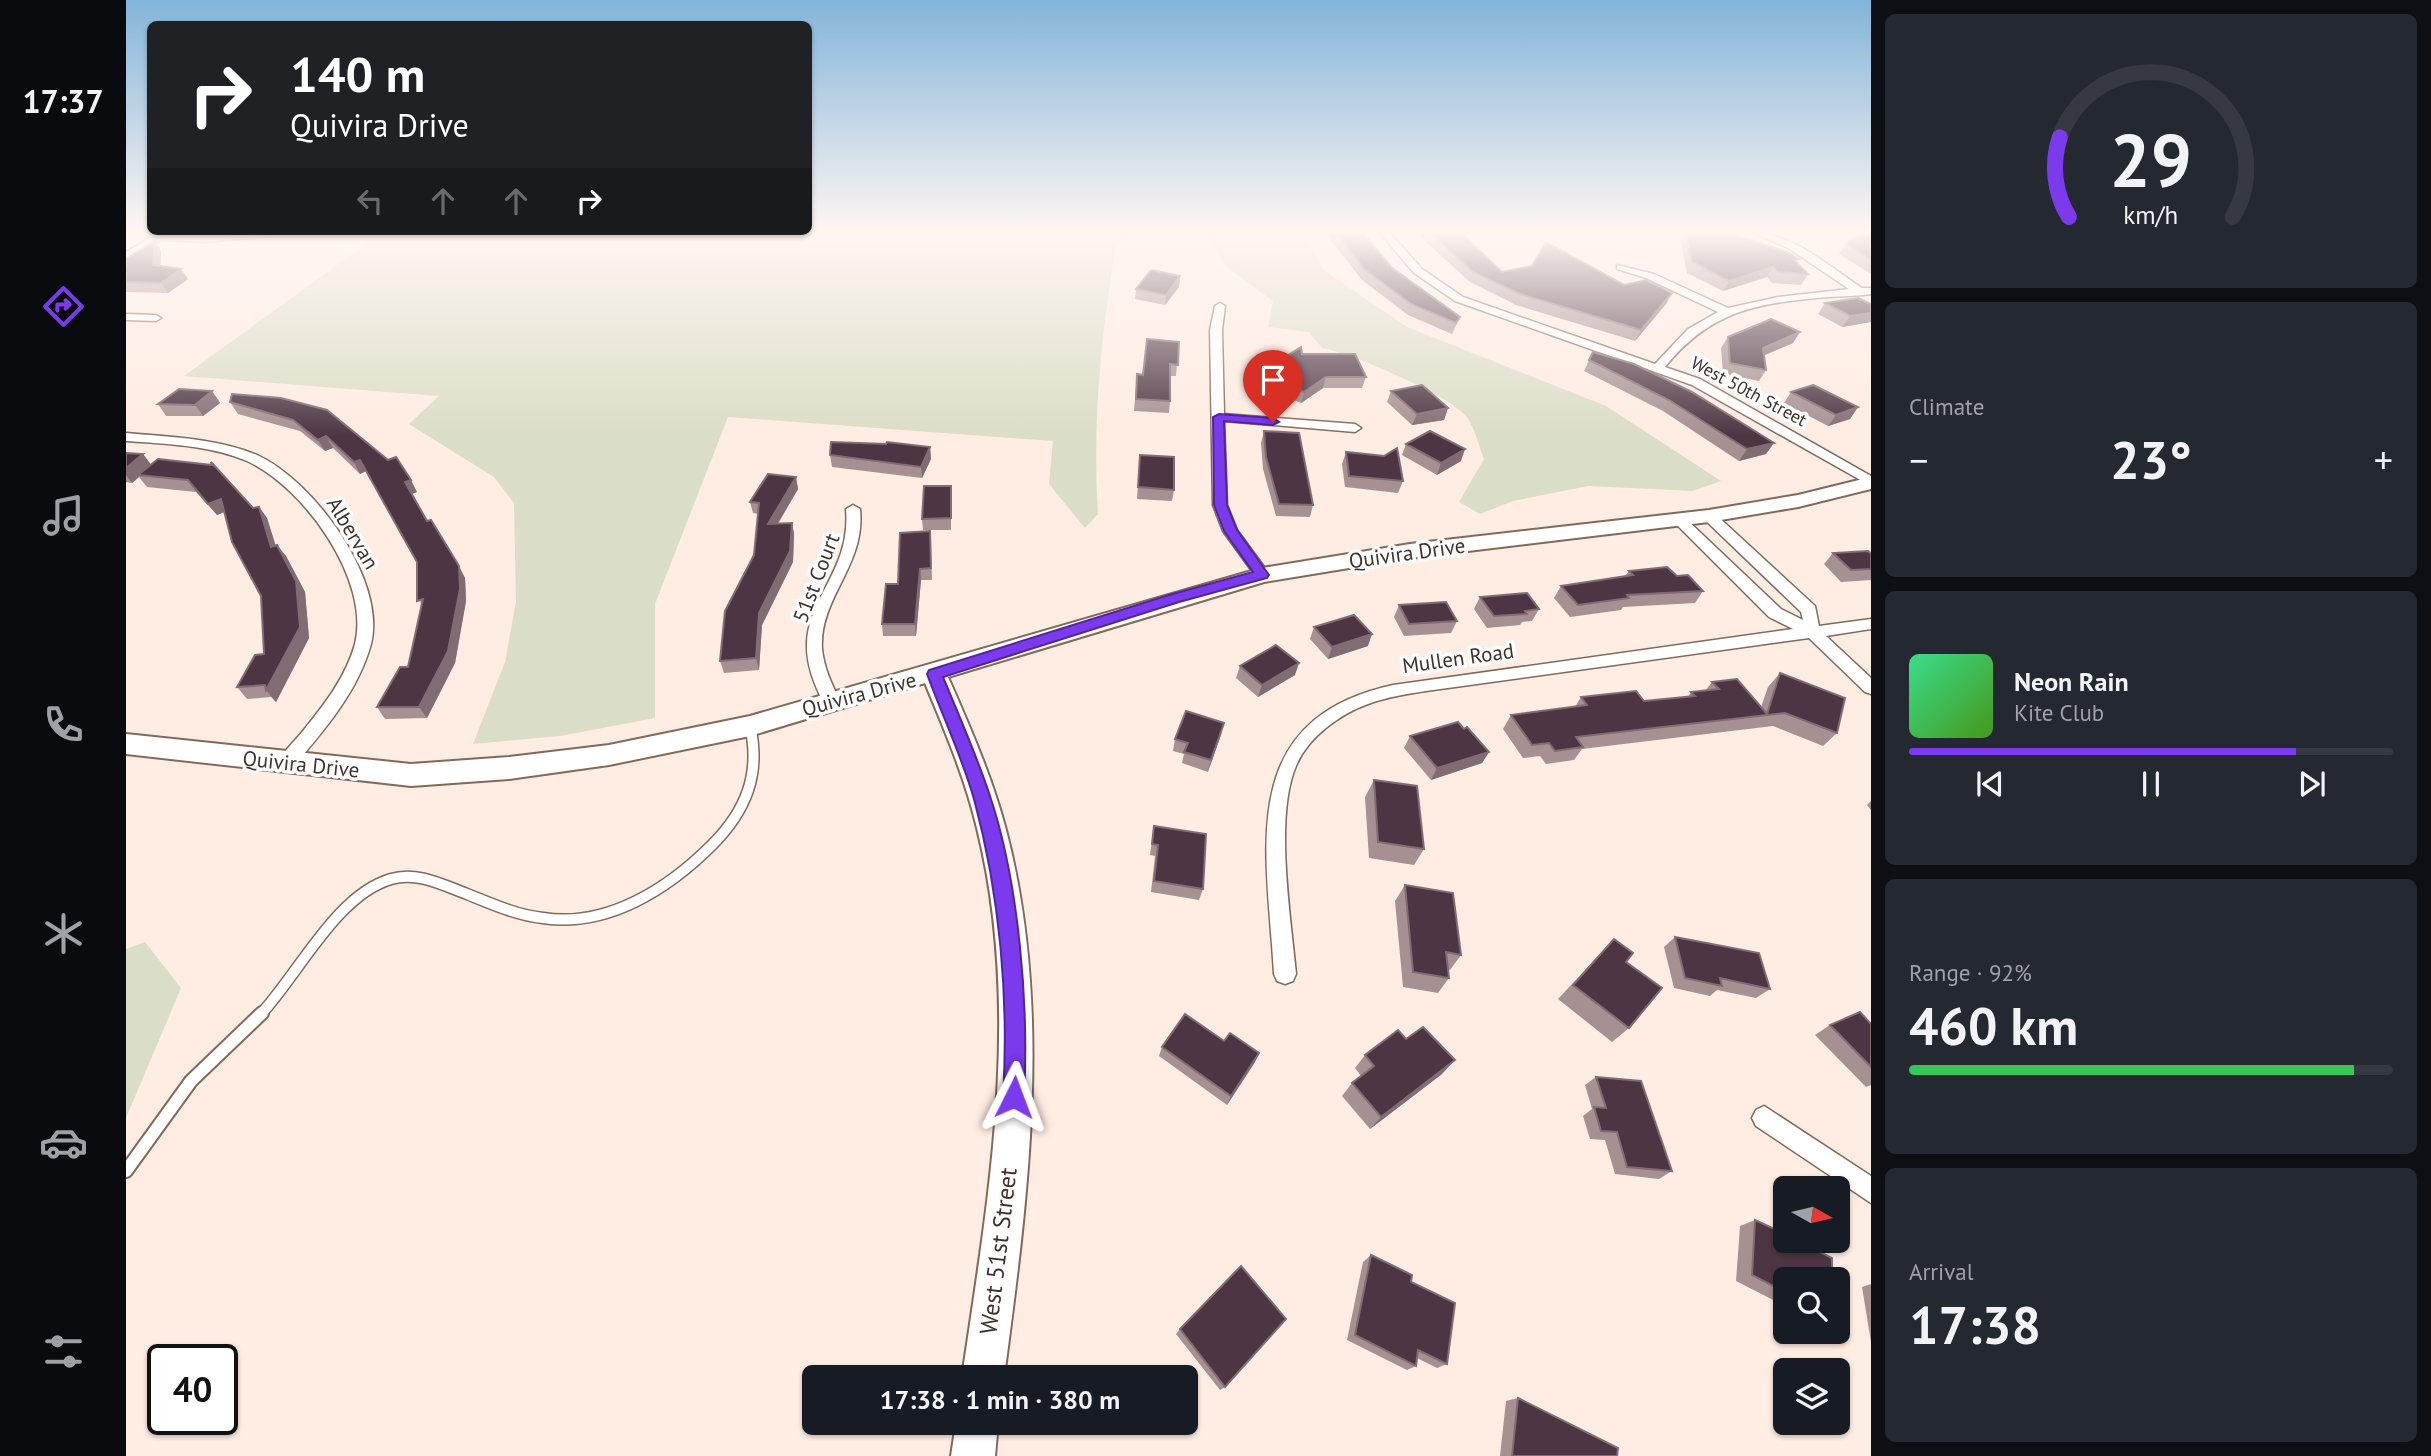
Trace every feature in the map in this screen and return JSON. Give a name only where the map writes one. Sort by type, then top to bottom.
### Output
[{"type":"main road","name":"Quivira Drive","points":[[126,744],[285,764],[411,775],[509,768],[609,755],[750,726],[934,674],[1174,598],[1262,575],[1409,551],[1709,516],[1798,501],[1871,482]]},
{"type":"main road","name":"West 51st Street","points":[[934,674],[978,784],[997,854],[1013,986],[1016,1046],[1012,1122],[984,1365]]},
{"type":"main road","points":[[973,1456],[976,1435]]},
{"type":"street","name":"West 50th Street","points":[[1465,301],[1709,388],[1871,482]]},
{"type":"street","points":[[1703,301],[1729,313]]},
{"type":"street","points":[[1659,368],[1693,329],[1729,313],[1777,301]]},
{"type":"street","points":[[1220,306],[1216,330],[1220,505],[1230,531],[1262,575]]},
{"type":"street","points":[[126,317],[156,318]]},
{"type":"street","points":[[1219,417],[1355,428]]},
{"type":"street","name":"Albervan","points":[[126,437],[215,447],[275,469],[318,510],[357,578],[363,595],[364,641],[356,664],[327,712],[285,764]]},
{"type":"street","name":"51st Court","points":[[831,701],[821,680],[814,645],[818,619],[855,541],[857,526],[853,509]]},
{"type":"street","points":[[1709,516],[1809,610],[1812,632]]},
{"type":"street","points":[[1679,520],[1775,613],[1812,632],[1871,688]]},
{"type":"street","name":"Mullen Road","points":[[1285,974],[1279,795],[1287,766],[1301,744],[1340,710],[1383,693],[1426,685],[1871,624]]},
{"type":"street","points":[[1764,1118],[1871,1191]]},
{"type":"lane","points":[[126,1171],[191,1082],[268,1006],[361,896],[384,881],[404,875],[422,877],[512,911],[546,919],[575,919],[606,914],[646,896],[691,869],[725,832],[744,804],[755,775],[757,750],[750,726]]},
{"type":"green space","points":[[287,301],[1108,301],[1097,413],[1098,514],[1085,528],[1049,484],[1053,441],[728,417],[655,604],[655,718],[560,736],[473,744],[505,662],[516,602],[514,503],[494,477],[409,424],[439,396],[184,376]]},
{"type":"green space","points":[[1273,301],[1369,301],[1407,327],[1606,406],[1721,481],[1693,491],[1588,486],[1513,501],[1480,514],[1459,502],[1484,459],[1468,418],[1453,405],[1396,375],[1353,357],[1322,348],[1309,332],[1268,327]]},
{"type":"green space","points":[[145,942],[181,988],[126,1118],[126,949]]},
{"type":"building","points":[[1407,301],[1438,301],[1460,317],[1456,323]]},
{"type":"building","points":[[1543,301],[1665,301],[1641,330]]},
{"type":"building","points":[[1864,301],[1871,304],[1871,313],[1850,316],[1825,303]]},
{"type":"building","points":[[1771,319],[1800,332],[1763,348],[1766,370],[1730,363],[1728,337]]},
{"type":"building","points":[[1147,339],[1179,342],[1178,365],[1170,364],[1170,401],[1136,399],[1137,374],[1143,375]]},
{"type":"building","points":[[1301,347],[1302,354],[1355,354],[1366,377],[1326,377],[1304,392],[1260,373]]},
{"type":"building","points":[[1593,352],[1634,364],[1692,392],[1774,443],[1747,449],[1669,400],[1589,360]]},
{"type":"building","points":[[1422,385],[1448,408],[1417,414],[1391,391]]},
{"type":"building","points":[[1813,385],[1858,407],[1836,415],[1791,392]]},
{"type":"building","points":[[179,389],[212,391],[195,405],[158,404]]},
{"type":"building","points":[[232,394],[281,398],[327,410],[388,460],[396,457],[411,480],[405,482],[427,521],[431,520],[459,566],[460,589],[448,651],[419,707],[377,707],[400,667],[408,667],[423,599],[417,601],[417,562],[360,460],[354,462],[326,436],[318,440],[293,420],[230,402]]},
{"type":"building","points":[[1264,431],[1299,433],[1313,505],[1279,504],[1266,457]]},
{"type":"building","points":[[1430,431],[1465,449],[1441,463],[1406,444]]},
{"type":"building","points":[[831,442],[887,442],[930,447],[921,467],[830,455]]},
{"type":"building","points":[[1397,448],[1403,481],[1349,476],[1346,452],[1384,456]]},
{"type":"building","points":[[126,453],[143,454],[126,468]]},
{"type":"building","points":[[1140,455],[1174,457],[1174,490],[1138,487]]},
{"type":"building","points":[[158,459],[212,465],[211,462],[253,508],[259,507],[271,547],[277,545],[296,581],[300,627],[266,690],[265,685],[237,687],[255,655],[264,654],[261,596],[232,542],[221,499],[208,504],[188,480],[138,475]]},
{"type":"building","points":[[768,474],[796,477],[768,524],[792,523],[790,551],[759,613],[756,658],[720,661],[725,611],[754,555],[759,503],[750,502]]},
{"type":"building","points":[[924,486],[951,486],[951,518],[922,519]]},
{"type":"building","points":[[930,531],[931,568],[920,569],[915,624],[882,624],[886,584],[898,584],[900,533]]},
{"type":"building","points":[[1868,551],[1871,554],[1871,569],[1851,570],[1833,553]]},
{"type":"building","points":[[1667,567],[1677,576],[1688,575],[1703,591],[1627,595],[1629,598],[1578,605],[1561,586],[1633,575],[1629,571]]},
{"type":"building","points":[[1527,593],[1539,609],[1525,611],[1527,614],[1494,616],[1480,597]]},
{"type":"building","points":[[1446,602],[1457,621],[1409,624],[1399,605]]},
{"type":"building","points":[[1354,615],[1372,634],[1332,647],[1314,627]]},
{"type":"building","points":[[1276,645],[1299,663],[1262,685],[1240,666]]},
{"type":"building","points":[[1780,673],[1845,698],[1837,733],[1785,713],[1576,737],[1583,747],[1555,751],[1549,743],[1532,745],[1511,715],[1587,705],[1581,697],[1636,691],[1644,701],[1695,696],[1691,692],[1719,689],[1712,682],[1737,679],[1767,714]]},
{"type":"building","points":[[1186,711],[1224,723],[1211,760],[1184,752],[1188,743],[1175,739]]},
{"type":"building","points":[[1458,722],[1464,729],[1467,727],[1489,752],[1437,768],[1410,736]]},
{"type":"building","points":[[1374,780],[1417,786],[1424,849],[1378,842]]},
{"type":"building","points":[[1154,826],[1206,834],[1203,889],[1154,881],[1158,845],[1152,844]]},
{"type":"building","points":[[1405,885],[1453,893],[1461,955],[1446,952],[1449,978],[1413,972]]},
{"type":"building","points":[[1675,937],[1759,953],[1770,989],[1720,978],[1722,986],[1685,978]]},
{"type":"building","points":[[1614,939],[1633,953],[1626,962],[1662,988],[1629,1028],[1573,985]]},
{"type":"building","points":[[1860,1012],[1871,1024],[1871,1067],[1830,1025]]},
{"type":"building","points":[[1185,1014],[1224,1041],[1230,1033],[1259,1053],[1231,1096],[1162,1047]]},
{"type":"building","points":[[1423,1027],[1455,1060],[1381,1117],[1352,1083],[1374,1066],[1365,1055],[1398,1030],[1406,1039]]},
{"type":"building","points":[[1596,1077],[1641,1081],[1672,1171],[1627,1167],[1617,1132],[1601,1131],[1594,1107],[1606,1108]]},
{"type":"building","points":[[1755,1220],[1773,1228],[1773,1253],[1822,1253],[1832,1258],[1832,1267],[1773,1267],[1773,1286],[1752,1275]]},
{"type":"building","points":[[1371,1255],[1412,1275],[1411,1282],[1455,1303],[1447,1364],[1418,1350],[1416,1366],[1355,1335]]},
{"type":"building","points":[[1241,1266],[1286,1319],[1225,1387],[1180,1329]]},
{"type":"building","points":[[1518,1398],[1618,1448],[1617,1456],[1512,1456]]},
{"type":"route","points":[[1014,1097],[1016,1046],[1013,986],[997,854],[961,738],[934,674],[1174,598],[1262,575],[1230,531],[1220,505],[1219,417],[1273,422]]}]
